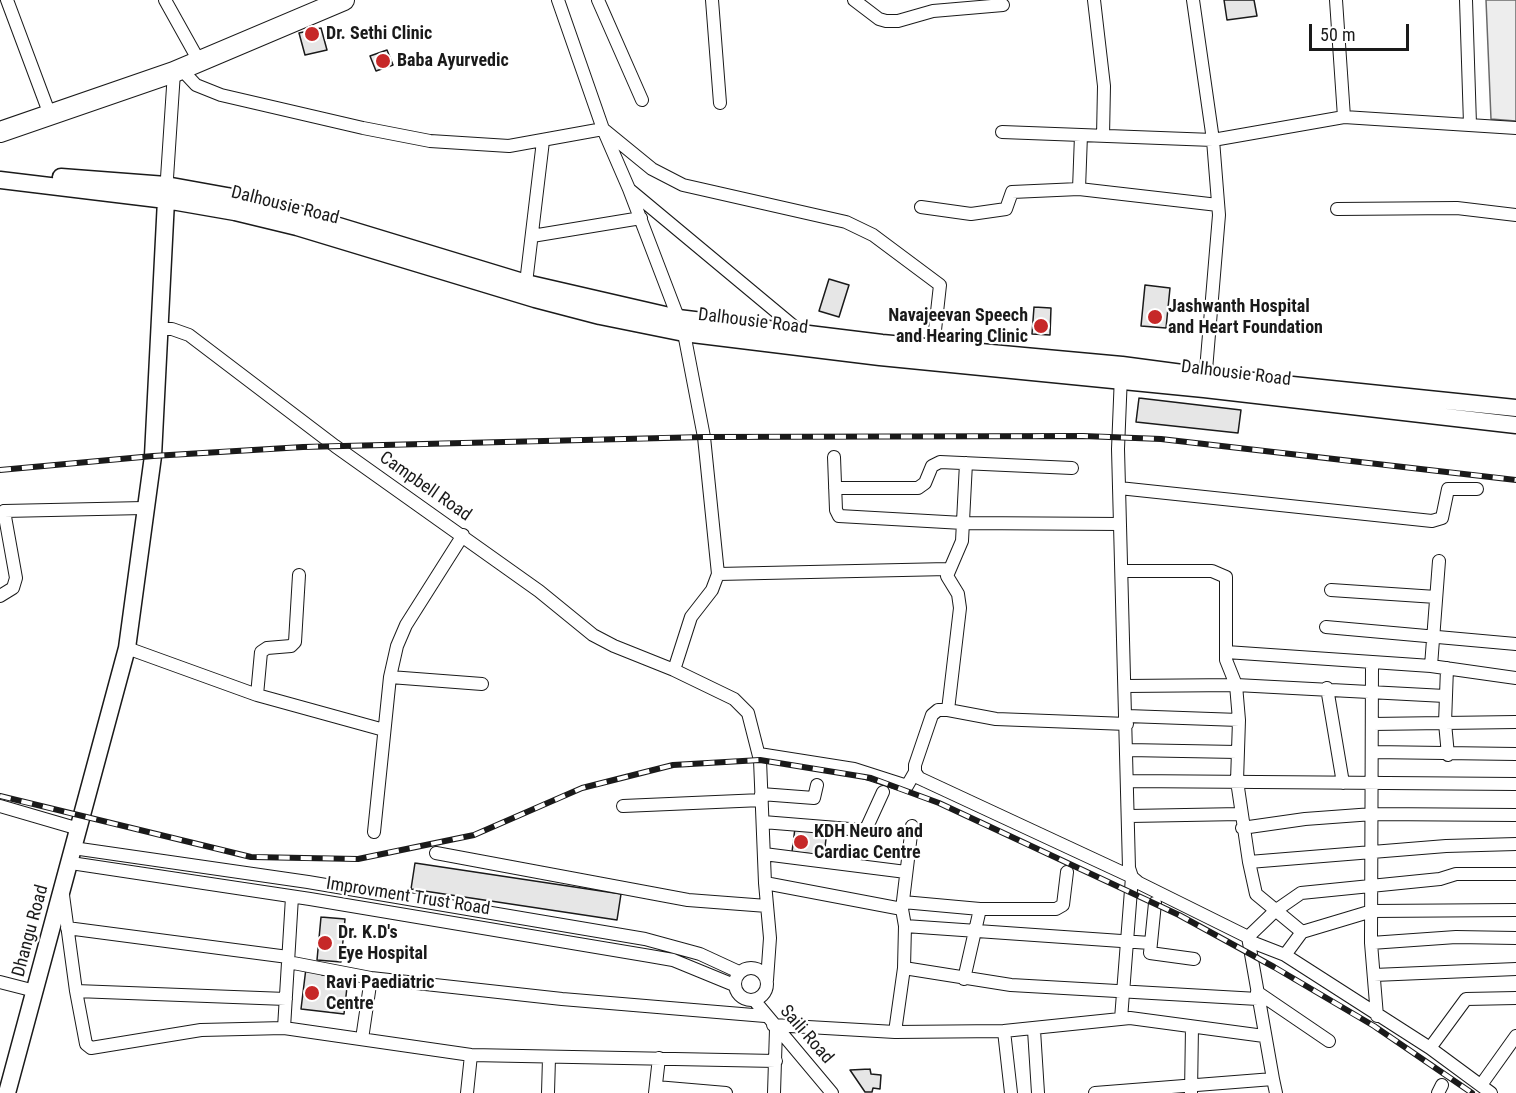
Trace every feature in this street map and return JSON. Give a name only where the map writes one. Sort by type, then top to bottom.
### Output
[{"type":"main road","points":[[0,132],[177,71],[312,6],[344,0]]},
{"type":"street","points":[[7,0],[50,115]]},
{"type":"street","points":[[165,0],[199,61]]},
{"type":"street","points":[[558,0],[603,129],[629,189],[681,325],[704,437],[718,574],[712,590],[690,617],[674,670]]},
{"type":"street","points":[[598,0],[642,100]]},
{"type":"street","points":[[712,0],[720,103]]},
{"type":"street","points":[[854,0],[879,19],[886,21],[898,21],[933,11],[1003,6]]},
{"type":"street","points":[[1094,0],[1104,86],[1103,136]]},
{"type":"street","points":[[1194,0],[1213,141],[1218,205],[1204,383]]},
{"type":"street","points":[[1336,0],[1344,117]]},
{"type":"street","points":[[1466,0],[1470,124]]},
{"type":"street","points":[[177,71],[196,85],[221,95],[430,141],[484,146],[543,141],[603,129]]},
{"type":"street","points":[[166,193],[177,71]]},
{"type":"street","points":[[1002,132],[1213,141],[1344,117],[1516,128]]},
{"type":"street","points":[[603,129],[652,169],[683,185],[846,222],[873,235],[940,285],[933,348]]},
{"type":"street","points":[[1079,189],[1081,135]]},
{"type":"street","points":[[526,283],[543,141]]},
{"type":"street","name":"Dalhousie Road","points":[[0,172],[166,193],[235,212],[382,245],[681,325],[823,350],[1122,373]]},
{"type":"street","name":"Dalhousie Road","points":[[0,180],[166,193]]},
{"type":"street","points":[[629,189],[823,350]]},
{"type":"street","points":[[921,207],[971,214],[1006,209],[1012,192],[1079,189],[1218,205]]},
{"type":"street","name":"Dhangu Road","points":[[7,1093],[128,648],[144,508],[153,456],[166,193]]},
{"type":"street","points":[[1337,209],[1457,208],[1516,215]]},
{"type":"street","points":[[532,236],[640,218]]},
{"type":"street","name":"Dalhousie Road","points":[[382,245],[535,299],[600,316],[681,325],[802,333],[933,348],[1516,425]]},
{"type":"street","name":"Campbell Road","points":[[159,329],[172,329],[189,335],[335,446],[540,591],[593,635],[619,649],[718,690],[743,706],[748,713],[759,754],[770,938],[767,980]]},
{"type":"street","points":[[1121,1019],[1132,877],[1119,488],[1122,373]]},
{"type":"street","name":"Dalhousie Road","points":[[1204,383],[1516,408]]},
{"type":"street","points":[[834,457],[836,510],[840,516],[963,523],[1120,524]]},
{"type":"street","points":[[835,488],[913,489],[925,483],[935,463],[1072,468]]},
{"type":"street","points":[[948,710],[960,608],[958,594],[948,581],[948,569],[960,548],[966,463]]},
{"type":"street","points":[[1119,488],[1432,521],[1442,518],[1448,489],[1477,489]]},
{"type":"street","points":[[0,596],[13,588],[16,579],[2,511],[144,508]]},
{"type":"street","points":[[374,832],[390,677],[397,646],[406,625],[463,535]]},
{"type":"street","points":[[1431,666],[1439,561]]},
{"type":"street","points":[[718,574],[948,569]]},
{"type":"street","points":[[1122,571],[1212,571],[1224,574],[1226,652],[1228,666],[1236,685],[1239,720],[1237,781],[1242,828],[1256,894],[1302,932]]},
{"type":"street","points":[[257,695],[261,652],[267,648],[291,646],[295,642],[299,575]]},
{"type":"street","points":[[1331,590],[1436,597]]},
{"type":"street","points":[[1326,627],[1516,644]]},
{"type":"street","points":[[128,648],[257,695],[384,730]]},
{"type":"street","points":[[1226,652],[1431,666],[1516,678]]},
{"type":"street","points":[[1372,663],[1371,943],[1377,1016]]},
{"type":"street","points":[[1447,668],[1445,723],[1448,755]]},
{"type":"street","points":[[390,677],[482,684]]},
{"type":"street","points":[[1126,686],[1236,685],[1373,690],[1445,696]]},
{"type":"street","points":[[1327,688],[1343,783]]},
{"type":"street","points":[[759,754],[854,769],[907,786],[915,772],[932,715],[938,710],[996,719],[1239,720]]},
{"type":"street","points":[[1372,724],[1516,722]]},
{"type":"street","points":[[1128,750],[1237,752]]},
{"type":"street","points":[[1372,752],[1448,755],[1516,754]]},
{"type":"street","points":[[915,772],[920,778],[1132,877],[1138,883],[1285,955],[1377,1016],[1431,1048],[1491,1093]]},
{"type":"street","points":[[1129,781],[1516,784]]},
{"type":"street","points":[[623,806],[762,797],[814,798],[817,785]]},
{"type":"street","points":[[763,822],[862,830],[867,827],[884,792]]},
{"type":"street","points":[[0,807],[79,829]]},
{"type":"street","points":[[1130,816],[1241,814]]},
{"type":"street","points":[[1242,828],[1305,819],[1373,814],[1516,815]]},
{"type":"street","points":[[895,1032],[904,968],[905,926],[902,905],[912,826]]},
{"type":"street","points":[[1250,862],[1446,846],[1516,844]]},
{"type":"street","points":[[436,853],[688,900],[767,906]]},
{"type":"street","points":[[764,854],[906,872]]},
{"type":"street","points":[[72,856],[308,882],[655,941],[700,954],[739,972]]},
{"type":"street","name":"Improvment Trust Road","points":[[72,856],[292,897],[673,960],[734,985]]},
{"type":"street","points":[[765,883],[902,905],[980,909],[1060,908],[1063,905],[1066,872]]},
{"type":"street","points":[[1249,939],[1275,911],[1301,893],[1440,879],[1456,874],[1516,874]]},
{"type":"street","points":[[308,882],[310,899]]},
{"type":"street","points":[[62,891],[76,991],[86,1044],[91,1048],[201,1030],[284,1028],[471,1055],[776,1061]]},
{"type":"street","points":[[284,1028],[292,897]]},
{"type":"street","points":[[1155,903],[1150,953],[1194,959]]},
{"type":"street","points":[[964,979],[980,909]]},
{"type":"street","points":[[1285,955],[1302,932],[1372,911],[1516,910]]},
{"type":"street","points":[[526,935],[528,920]]},
{"type":"street","points":[[905,926],[1150,943]]},
{"type":"street","points":[[67,928],[288,960],[371,978],[771,1024],[895,1032],[1004,1031],[1034,1030],[1121,1019],[1264,1036]]},
{"type":"street","points":[[1371,943],[1456,937],[1516,938]]},
{"type":"street","points":[[1249,939],[1264,1036],[1276,1093]]},
{"type":"street","points":[[904,968],[1011,985],[1257,996],[1329,1041]]},
{"type":"street","points":[[745,969],[759,969],[767,980],[765,993],[754,1000],[747,1000],[736,992],[734,985],[739,972],[745,969]]},
{"type":"street","points":[[1374,975],[1516,969]]},
{"type":"street","points":[[362,1040],[371,978]]},
{"type":"street","points":[[0,982],[35,991]]},
{"type":"street","points":[[76,991],[286,999]]},
{"type":"street","points":[[1431,1048],[1466,999],[1516,998]]},
{"type":"street","name":"Saili Road","points":[[754,1000],[827,1092]]},
{"type":"street","points":[[771,1024],[776,1061],[774,1093]]},
{"type":"street","points":[[1190,1090],[1192,1027]]},
{"type":"street","points":[[1034,1030],[1038,1093]]},
{"type":"street","points":[[1004,1031],[1011,1093]]},
{"type":"street","points":[[1481,1085],[1516,1036]]},
{"type":"street","points":[[467,1093],[471,1055]]},
{"type":"street","points":[[548,1093],[549,1058]]},
{"type":"street","points":[[659,1058],[656,1090],[726,1093]]},
{"type":"street","points":[[1095,1093],[1190,1090],[1273,1079]]},
{"type":"shaded area","points":[[1486,0],[1516,0],[1516,121],[1491,119]]},
{"type":"building","points":[[1224,0],[1254,0],[1257,16],[1227,20]]},
{"type":"building","points":[[321,28],[327,50],[305,55],[299,33]]},
{"type":"building","points":[[387,50],[393,65],[376,71],[370,56]]},
{"type":"building","points":[[829,279],[849,285],[839,317],[819,311]]},
{"type":"building","points":[[1145,285],[1170,288],[1166,328],[1141,326]]},
{"type":"building","points":[[1034,307],[1051,308],[1050,335],[1032,334]]},
{"type":"building","points":[[1139,398],[1241,410],[1238,433],[1136,422]]},
{"type":"building","points":[[795,828],[827,831],[824,855],[792,852]]},
{"type":"building","points":[[415,863],[621,894],[617,920],[411,889]]},
{"type":"building","points":[[321,917],[345,919],[341,962],[317,960]]},
{"type":"building","points":[[306,968],[323,970],[322,975],[330,976],[329,984],[347,987],[344,1014],[301,1009]]},
{"type":"building","points":[[870,1069],[871,1074],[881,1075],[880,1089],[873,1088],[872,1092],[865,1092],[850,1070]]},
{"type":"railway","points":[[0,470],[153,456],[303,447],[704,437],[1083,436],[1161,439],[1516,480]]},
{"type":"railway","points":[[0,796],[251,857],[358,859],[474,835],[582,788],[673,765],[760,760],[871,778],[939,803],[1179,915],[1274,967],[1374,1026],[1472,1093]]},
{"type":"place","name":"Dr. Sethi Clinic","points":[[312,34]]},
{"type":"place","name":"Baba Ayurvedic","points":[[383,61]]},
{"type":"place","name":"Jashwanth Hospital and Heart Foundation","points":[[1155,317]]},
{"type":"place","name":"Navajeevan Speech and Hearing Clinic","points":[[1041,326]]},
{"type":"place","name":"KDH Neuro and Cardiac Centre","points":[[801,842]]},
{"type":"place","name":"Dr. K.D's Eye Hospital","points":[[325,943]]},
{"type":"place","name":"Ravi Paediatric Centre","points":[[312,993]]}]
